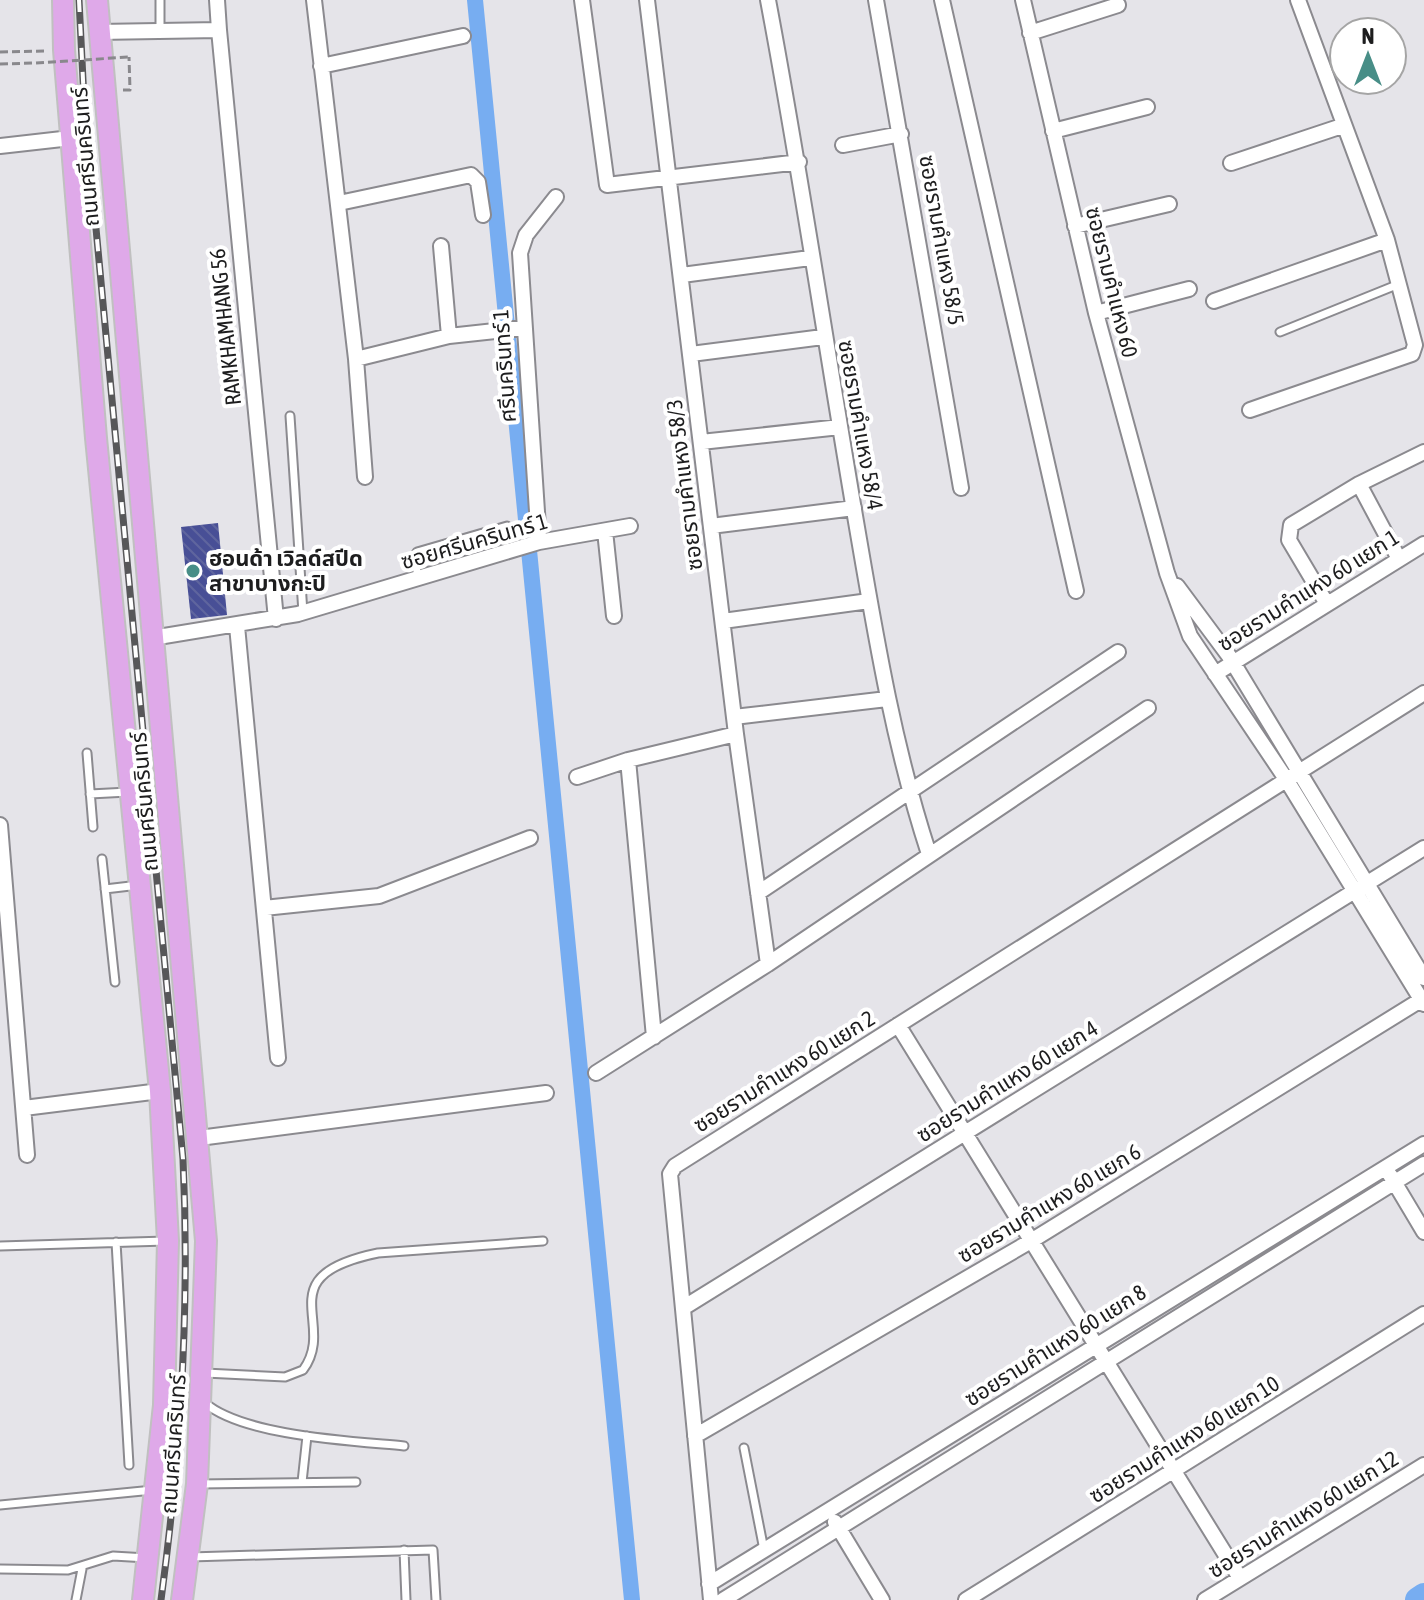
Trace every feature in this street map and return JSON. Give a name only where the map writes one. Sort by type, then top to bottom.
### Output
[{"type":"main road","name":"ถนนศรีนครินทร์","points":[[63,0],[64,50],[96,438],[160,1091],[168,1241],[165,1389],[143,1600]]},
{"type":"main road","name":"ถนนศรีนครินทร์","points":[[97,0],[206,1241],[197,1484],[182,1600]]},
{"type":"main road","points":[[71,132],[106,124]]},
{"type":"main road","points":[[168,1241],[206,1241]]},
{"type":"street","name":"RAMKHAMHANG 56","points":[[217,0],[276,619]]},
{"type":"street","points":[[314,0],[356,359],[365,477]]},
{"type":"street","points":[[582,0],[607,185],[799,162]]},
{"type":"street","name":"ซอยรามคำแหง 58/3","points":[[647,0],[736,734],[768,964]]},
{"type":"street","name":"ซอยรามคำแหง 58/4","points":[[768,0],[799,162],[810,258],[887,699],[909,792],[929,854]]},
{"type":"street","name":"ซอยรามคำแหง 58/5","points":[[876,0],[961,488]]},
{"type":"street","points":[[942,0],[1076,591]]},
{"type":"street","name":"ซอยรามคำแหง 60","points":[[1023,0],[1096,313],[1167,573],[1190,636],[1293,777]]},
{"type":"street","points":[[1250,410],[1412,354],[1413,331],[1401,283],[1298,0]]},
{"type":"street","points":[[1030,33],[1118,5]]},
{"type":"street","points":[[98,32],[219,30]]},
{"type":"street","points":[[321,66],[463,36]]},
{"type":"street","points":[[1053,131],[1147,107]]},
{"type":"street","points":[[1231,163],[1342,126]]},
{"type":"street","points":[[0,146],[71,132]]},
{"type":"street","points":[[843,145],[901,134]]},
{"type":"street","points":[[339,203],[471,175],[478,182],[483,215]]},
{"type":"street","name":"ศรีนครินทร์ 1","points":[[536,543],[523,328],[522,243],[556,197]]},
{"type":"street","points":[[1075,226],[1169,204]]},
{"type":"street","points":[[1214,301],[1387,240]]},
{"type":"street","points":[[441,246],[449,336]]},
{"type":"street","points":[[682,275],[810,258]]},
{"type":"street","points":[[1096,313],[1189,289]]},
{"type":"street","points":[[356,359],[449,336],[523,328]]},
{"type":"street","points":[[691,354],[823,337]]},
{"type":"street","points":[[701,442],[840,427]]},
{"type":"street","points":[[1327,604],[1288,532],[1291,525],[1359,484],[1424,452]]},
{"type":"street","points":[[1359,484],[1399,559]]},
{"type":"street","points":[[711,526],[854,508]]},
{"type":"street","name":"ซอยศรีนครินทร์ 1","points":[[152,638],[303,613],[536,543],[630,526]]},
{"type":"street","points":[[605,531],[614,616]]},
{"type":"street","name":"ซอยรามคำแหง 60 แยก 1","points":[[1215,674],[1424,544]]},
{"type":"street","name":"ซอยรามคำแหง 60","points":[[1167,573],[1233,663],[1293,777],[1361,887],[1424,978]]},
{"type":"street","points":[[723,621],[869,601]]},
{"type":"street","points":[[237,626],[278,1058]]},
{"type":"street","points":[[758,893],[1118,652]]},
{"type":"street","name":"ซอยรามคำแหง 60 แยก 2","points":[[711,1600],[670,1174],[675,1166],[1424,693]]},
{"type":"street","points":[[734,717],[887,699]]},
{"type":"street","points":[[596,1073],[768,964],[1148,708]]},
{"type":"street","points":[[577,777],[628,760],[736,734]]},
{"type":"street","points":[[628,760],[654,1037]]},
{"type":"street","points":[[0,825],[27,1155]]},
{"type":"street","points":[[264,908],[379,896],[530,838]]},
{"type":"street","name":"ซอยรามคำแหง 60 แยก 4","points":[[683,1308],[1424,848]]},
{"type":"street","name":"ซอยรามคำแหง 60","points":[[1361,887],[1423,1001]]},
{"type":"street","name":"ซอยรามคำแหง 60 แยก 6","points":[[695,1436],[1031,1241],[1423,1001]]},
{"type":"street","points":[[898,1025],[1240,1578]]},
{"type":"street","points":[[24,1108],[160,1091]]},
{"type":"street","points":[[199,1138],[546,1093]]},
{"type":"street","name":"ซอยรามคำแหง 60 แยก 8","points":[[709,1584],[1424,1144]]},
{"type":"street","name":"ซอยรามคำแหง 60 แยก 8","points":[[723,1600],[1424,1164]]},
{"type":"street","points":[[1385,1168],[1424,1232]]},
{"type":"street","points":[[1248,1253],[1258,1267]]},
{"type":"street","name":"ซอยรามคำแหง 60 แยก 10","points":[[966,1600],[1424,1314]]},
{"type":"street","points":[[961,1429],[972,1445]]},
{"type":"street","name":"ซอยรามคำแหง 60 แยก 12","points":[[1205,1600],[1424,1465]]},
{"type":"street","points":[[828,1511],[882,1600]]},
{"type":"lane","points":[[160,0],[160,32]]},
{"type":"lane","points":[[1280,332],[1401,283]]},
{"type":"lane","points":[[290,416],[303,613]]},
{"type":"lane","points":[[419,579],[414,559],[417,552],[507,526]]},
{"type":"lane","points":[[87,753],[93,827]]},
{"type":"lane","points":[[90,794],[132,791]]},
{"type":"lane","points":[[102,859],[115,982]]},
{"type":"lane","points":[[105,889],[141,885]]},
{"type":"lane","points":[[0,1246],[168,1241]]},
{"type":"lane","points":[[203,1373],[285,1377],[303,1370],[312,1353],[311,1293],[315,1283],[356,1259],[378,1253],[543,1241]]},
{"type":"lane","points":[[116,1242],[129,1465]]},
{"type":"lane","points":[[202,1400],[219,1416],[307,1436],[404,1446]]},
{"type":"lane","points":[[302,1482],[307,1436]]},
{"type":"lane","points":[[744,1448],[764,1550]]},
{"type":"lane","points":[[197,1484],[356,1482]]},
{"type":"lane","points":[[0,1505],[156,1490]]},
{"type":"lane","points":[[404,1550],[406,1600]]},
{"type":"lane","points":[[187,1557],[433,1550],[436,1600]]},
{"type":"lane","points":[[0,1569],[82,1569],[113,1556],[149,1558]]},
{"type":"lane","points":[[76,1600],[82,1569]]},
{"type":"path","points":[[0,52],[64,50]]},
{"type":"path","points":[[0,64],[129,57],[130,90],[121,90]]},
{"type":"building","points":[[218,523],[227,615],[191,619],[181,527]]},
{"type":"waterway","points":[[475,0],[632,1600]]},
{"type":"waterway","points":[[1418,1600],[1424,1596]]},
{"type":"railway","points":[[79,0],[84,100],[183,1159],[185,1270],[182,1380],[174,1490],[161,1600]]},
{"type":"place","name":"ฮอนด้า เวิลด์สปีด สาขาบางกะปิ","points":[[193,571]]}]
